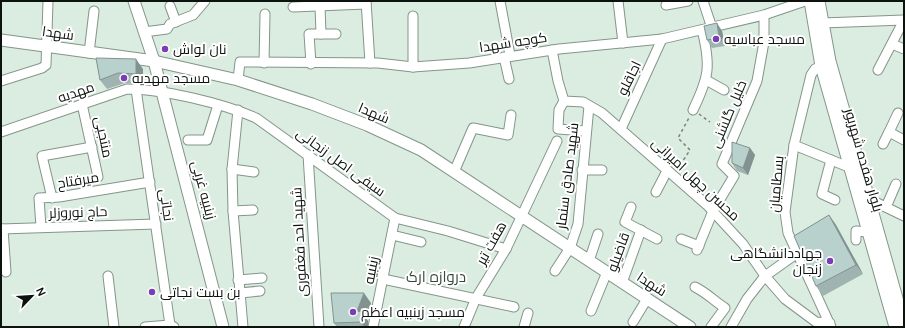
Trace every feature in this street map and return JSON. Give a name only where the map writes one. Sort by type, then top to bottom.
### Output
[{"type":"main road","name":"زینبیه غربی","points":[[134,1],[154,61],[223,327]]},
{"type":"main road","name":"بلوار هفده شهریور","points":[[810,1],[851,168],[895,327]]},
{"type":"main road","name":"بلوار هفده شهریور","points":[[819,1],[825,64],[869,199],[904,323]]},
{"type":"main road","name":"شهدا","points":[[1,40],[154,61],[238,80],[312,104],[367,125],[421,150],[690,327]]},
{"type":"street","points":[[1,81],[42,68],[46,65],[48,1]]},
{"type":"street","points":[[144,32],[167,29],[170,24],[193,15],[205,1]]},
{"type":"street","points":[[500,1],[509,79]]},
{"type":"street","points":[[618,1],[622,43]]},
{"type":"street","points":[[666,5],[688,1]]},
{"type":"street","points":[[703,1],[712,28]]},
{"type":"street","name":"کوچه شهدا","points":[[238,80],[240,62],[311,64],[370,63],[414,67],[469,63],[552,50],[662,39],[764,15],[805,1]]},
{"type":"street","points":[[293,7],[307,4],[320,6],[366,2],[370,63]]},
{"type":"street","points":[[170,6],[176,22]]},
{"type":"street","points":[[320,6],[321,34]]},
{"type":"street","points":[[89,53],[94,11]]},
{"type":"street","points":[[264,63],[265,14]]},
{"type":"street","name":"خلیل گلشنی","points":[[713,212],[734,176],[722,164],[757,81],[764,42],[764,15]]},
{"type":"street","points":[[413,16],[414,67]]},
{"type":"street","points":[[822,23],[904,20],[878,70]]},
{"type":"street","points":[[693,110],[706,80],[708,65],[708,54],[702,30]]},
{"type":"street","points":[[311,64],[310,34],[336,34]]},
{"type":"street","name":"اجاقلو","points":[[621,129],[662,39]]},
{"type":"street","points":[[892,44],[904,49]]},
{"type":"street","points":[[552,50],[558,81],[564,101],[559,110],[558,129],[586,131]]},
{"type":"street","name":"بسطامیان","points":[[825,64],[815,69],[811,75],[794,145],[785,212],[788,233],[796,254],[830,325]]},
{"type":"street","points":[[706,80],[724,90]]},
{"type":"street","name":"مهدیه","points":[[1,132],[126,89],[162,93]]},
{"type":"street","name":"نجاتی","points":[[136,89],[172,326]]},
{"type":"street","name":"سیفی اصل زنجانی","points":[[162,93],[238,110],[256,118],[395,218],[448,231],[506,249]]},
{"type":"street","name":"محسن چهل امیرانی","points":[[564,101],[583,102],[602,113],[713,212],[743,244],[765,276],[785,299],[819,325],[830,325]]},
{"type":"street","name":"منتجبی","points":[[82,104],[98,176]]},
{"type":"street","points":[[188,140],[207,140],[218,105]]},
{"type":"street","name":"شهید صادق سنمار","points":[[555,271],[570,248],[578,224],[589,106]]},
{"type":"street","points":[[238,110],[232,169],[233,211],[243,327]]},
{"type":"street","points":[[883,144],[898,113]]},
{"type":"street","points":[[454,172],[473,128],[508,135],[511,114]]},
{"type":"street","points":[[889,132],[904,140]]},
{"type":"street","name":"هفت تیر","points":[[464,327],[476,298],[506,249],[557,141]]},
{"type":"street","points":[[794,145],[851,168]]},
{"type":"street","points":[[52,198],[42,156],[92,146]]},
{"type":"street","name":"شهید احد فغفوری","points":[[308,155],[319,327]]},
{"type":"street","points":[[831,160],[822,194],[835,200]]},
{"type":"street","points":[[232,169],[254,172]]},
{"type":"street","points":[[582,170],[602,170]]},
{"type":"street","points":[[656,192],[670,174]]},
{"type":"street","name":"میرفتاح","points":[[41,228],[39,198],[52,198],[150,182]]},
{"type":"street","points":[[886,207],[896,184]]},
{"type":"street","points":[[869,199],[904,216]]},
{"type":"street","points":[[631,207],[625,222],[657,239]]},
{"type":"street","points":[[233,211],[253,210]]},
{"type":"street","points":[[681,239],[698,248],[713,212]]},
{"type":"street","name":"زینبیه","points":[[373,327],[395,218]]},
{"type":"street","name":"حاج نوروزلر","points":[[2,229],[156,224]]},
{"type":"street","points":[[2,229],[6,272]]},
{"type":"street","name":"قاضیلو","points":[[622,283],[641,230]]},
{"type":"street","points":[[856,240],[856,230],[869,232]]},
{"type":"street","points":[[589,261],[598,234]]},
{"type":"street","points":[[392,235],[421,242]]},
{"type":"street","points":[[731,327],[747,299],[765,276],[796,254]]},
{"type":"street","points":[[591,311],[607,272]]},
{"type":"street","points":[[108,276],[114,327]]},
{"type":"street","points":[[238,280],[262,278]]},
{"type":"street","points":[[383,279],[514,307]]},
{"type":"street","points":[[695,287],[708,293],[710,298],[725,308],[711,327]]},
{"type":"street","points":[[240,294],[260,291]]},
{"type":"street","points":[[633,322],[647,299]]},
{"type":"street","points":[[524,327],[528,313]]},
{"type":"street","points":[[145,327],[172,326]]},
{"type":"path","points":[[670,174],[690,150],[678,138],[693,110],[710,122]]},
{"type":"building","points":[[717,23],[719,38],[707,40],[704,26]]},
{"type":"building","points":[[96,58],[136,59],[136,74],[118,73],[100,80]]},
{"type":"building","points":[[732,142],[750,148],[743,168],[732,163]]},
{"type":"building","name":"جهاددانشگاهی زنجان","points":[[829,215],[856,265],[816,286],[794,236]]},
{"type":"building","points":[[331,293],[364,293],[357,311],[361,312],[361,322],[334,323]]},
{"type":"place","name":"مسجد عباسیه","points":[[716,39]]},
{"type":"place","name":"نان لواش","points":[[165,49]]},
{"type":"place","name":"مسجد مهدیه","points":[[124,78]]},
{"type":"place","name":"جهاددانشگاهی زنجان","points":[[830,261]]},
{"type":"place","name":"بن بست نجاتی","points":[[152,292]]},
{"type":"place","name":"مسجد زینبیه اعظم","points":[[353,312]]},
{"type":"district","name":"دروازه ارک","points":[[436,277]]}]
